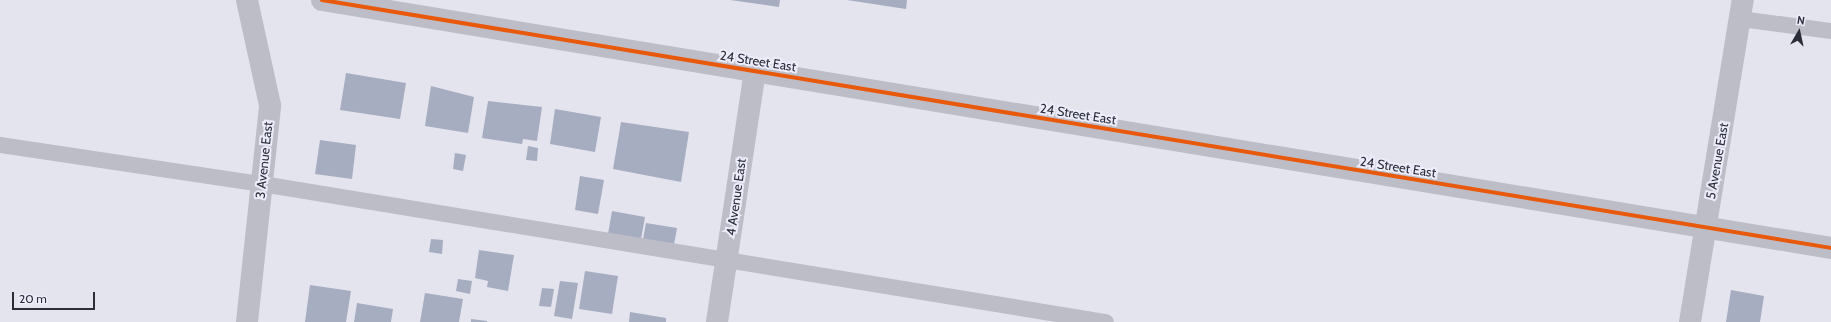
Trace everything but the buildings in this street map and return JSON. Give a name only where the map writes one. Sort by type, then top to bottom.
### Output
[{"type":"street","name":"3 Avenue East","points":[[247,0],[270,105],[247,322]]},
{"type":"street","name":"24 Street East","points":[[322,0],[1706,229],[1831,248]]},
{"type":"street","name":"5 Avenue East","points":[[1690,322],[1742,9]]},
{"type":"street","name":"4 Avenue East","points":[[717,322],[755,71]]},
{"type":"lane","points":[[1742,9],[1831,31]]},
{"type":"lane","points":[[0,145],[262,184],[1106,322]]},
{"type":"cycle path","points":[[322,0],[1831,248]]}]
